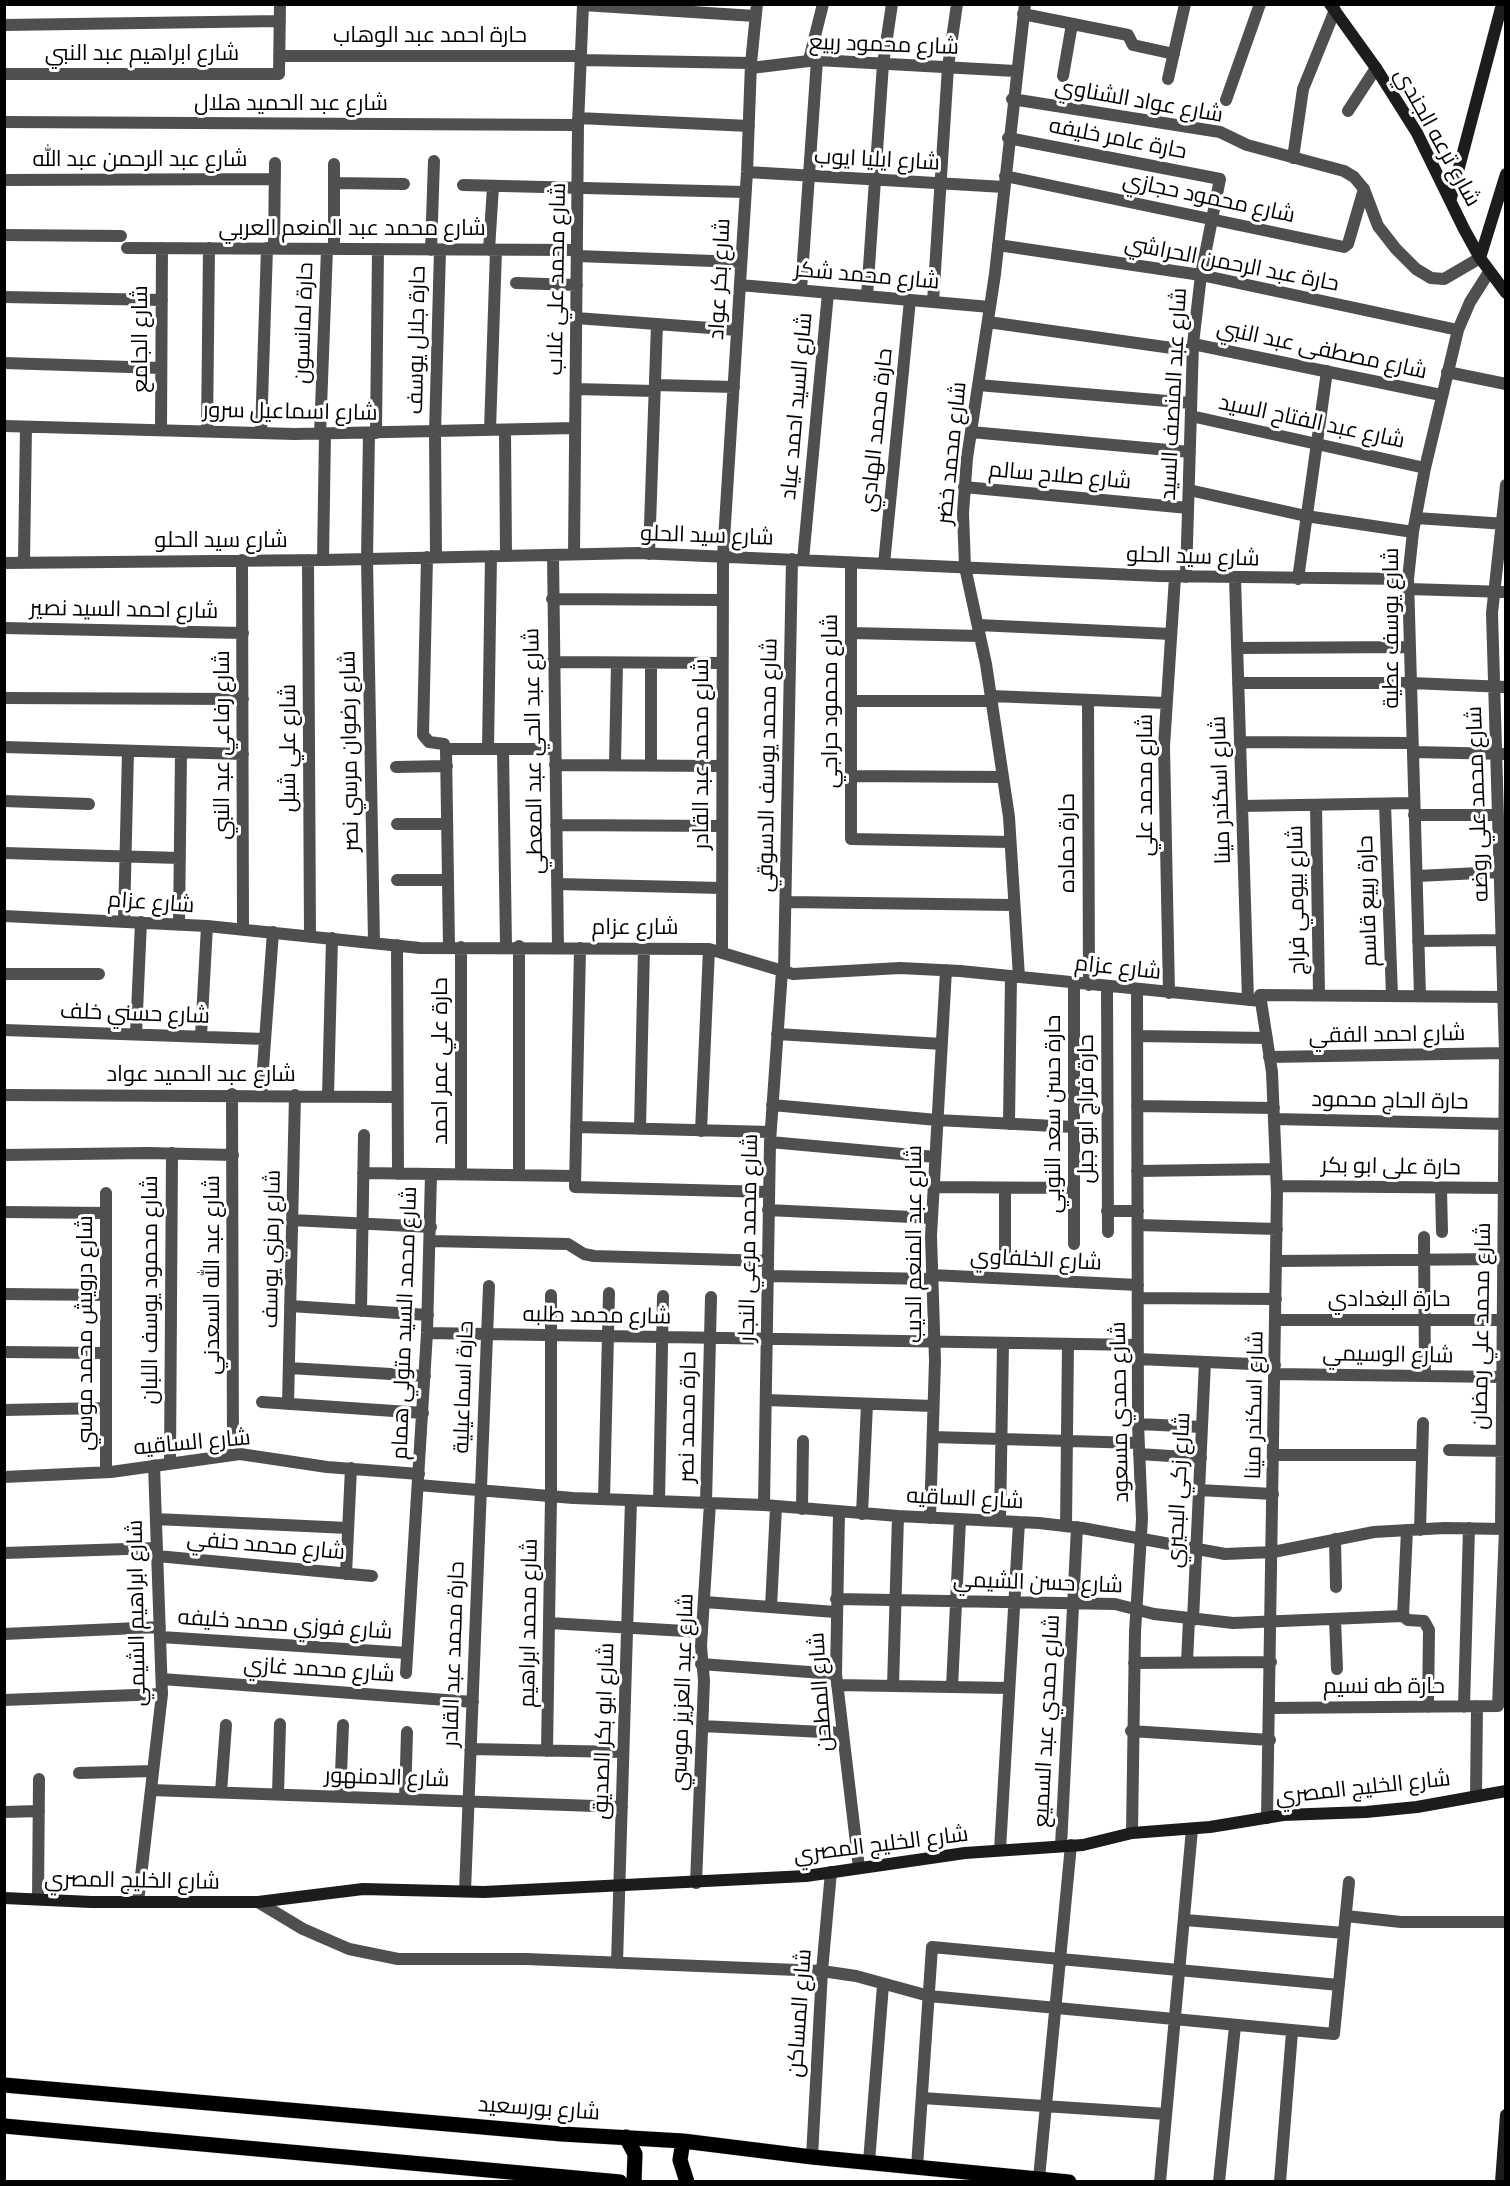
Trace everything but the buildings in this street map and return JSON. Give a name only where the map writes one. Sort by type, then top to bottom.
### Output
[{"type":"main road","name":"شارع بورسعيد","points":[[4,2085],[683,2141],[812,2157],[1069,2181]]},
{"type":"main road","points":[[4,2126],[620,2181]]},
{"type":"main road","points":[[626,2137],[634,2154],[634,2181]]},
{"type":"main road","points":[[683,2141],[680,2160],[687,2181]]},
{"type":"street","points":[[279,56],[280,4]]},
{"type":"street","points":[[801,290],[809,176],[813,60],[823,4]]},
{"type":"street","points":[[867,296],[883,64],[892,4]]},
{"type":"street","points":[[933,302],[948,68],[957,4]]},
{"type":"street","points":[[1168,79],[1185,4]]},
{"type":"street","points":[[1226,100],[1260,4]]},
{"type":"street","points":[[1450,198],[1502,4]]},
{"type":"street","points":[[583,5],[756,10]]},
{"type":"street","name":"شارع محمد علي غلاب","points":[[574,554],[578,122],[583,5]]},
{"type":"street","points":[[1293,158],[1303,88],[1332,8]]},
{"type":"street","name":"شارع ترعه الجندي","points":[[1332,8],[1376,68],[1417,133],[1480,258],[1506,293]]},
{"type":"street","points":[[1024,9],[1072,24],[1128,35],[1133,45],[1174,54]]},
{"type":"street","name":"شارع محمد خضر","points":[[1009,1124],[1015,976],[1010,842],[991,698],[965,567],[964,488],[998,245],[1015,71],[1024,9]]},
{"type":"street","name":"شارع بكر عواد","points":[[723,556],[756,10]]},
{"type":"street","points":[[4,25],[280,21]]},
{"type":"street","points":[[1064,76],[1072,24]]},
{"type":"street","name":"حارة احمد عبد الوهاب","points":[[279,56],[581,58],[751,65]]},
{"type":"street","name":"شارع ابراهيم عبد النبي","points":[[4,74],[279,74],[279,56]]},
{"type":"street","name":"شارع محمود ربيع","points":[[751,65],[813,60],[1015,71]]},
{"type":"street","points":[[1348,111],[1376,68]]},
{"type":"street","name":"شارع عواد الشناوي","points":[[1012,99],[1220,132],[1247,145],[1344,171],[1354,177],[1364,189],[1378,226],[1416,269],[1431,278],[1444,279],[1480,258]]},
{"type":"street","name":"شارع عبد الحميد هلال","points":[[4,122],[578,122],[749,126]]},
{"type":"street","name":"حارة عامر خليفه","points":[[1008,138],[1220,179]]},
{"type":"street","name":"حارة جلال يوسف","points":[[434,161],[435,432],[423,735],[429,742],[444,744],[446,749]]},
{"type":"street","points":[[261,433],[275,163]]},
{"type":"street","name":"حارة لمانسون","points":[[323,560],[322,434],[334,164]]},
{"type":"street","name":"شارع ايليا ايوب","points":[[747,172],[941,183],[1004,182]]},
{"type":"street","points":[[1480,258],[1506,174]]},
{"type":"street","name":"شارع عبد الرحمن عبد الله","points":[[4,180],[275,179]]},
{"type":"street","name":"شارع عبد المنصف السيد","points":[[1180,577],[1188,508],[1193,347],[1201,275],[1220,179]]},
{"type":"street","name":"شارع محمود حجازي","points":[[1004,182],[1212,218],[1344,246],[1348,244],[1364,189]]},
{"type":"street","points":[[334,183],[404,184]]},
{"type":"street","points":[[463,185],[745,192]]},
{"type":"street","points":[[490,430],[492,186]]},
{"type":"street","points":[[4,235],[120,236]]},
{"type":"street","name":"حارة عبد الرحمن الحراشي","points":[[998,245],[1201,275],[1458,330]]},
{"type":"street","name":"شارع محمد عبد المنعم العربي","points":[[127,248],[492,250],[741,262]]},
{"type":"street","name":"شارع الجامع","points":[[161,430],[162,248]]},
{"type":"street","points":[[207,431],[209,248]]},
{"type":"street","name":"شارع رضوان مرسي نصر","points":[[374,942],[367,559],[378,249]]},
{"type":"street","name":"شارع يوسف عطية","points":[[1420,996],[1409,584],[1413,532],[1425,468],[1458,330],[1470,302],[1489,272]]},
{"type":"street","points":[[516,283],[576,285]]},
{"type":"street","name":"شارع محمد شكر","points":[[740,285],[990,307]]},
{"type":"street","name":"شارع السيد احمد عياد","points":[[797,559],[828,292]]},
{"type":"street","points":[[4,297],[162,300]]},
{"type":"street","name":"حارة محمد الهادي","points":[[884,564],[910,300]]},
{"type":"street","points":[[576,318],[737,330]]},
{"type":"street","name":"شارع مصطفى عبد النبي","points":[[988,322],[1193,347],[1442,395]]},
{"type":"street","points":[[649,554],[657,324]]},
{"type":"street","points":[[4,363],[161,368]]},
{"type":"street","points":[[1298,579],[1327,371]]},
{"type":"street","points":[[1447,372],[1506,384]]},
{"type":"street","points":[[978,385],[1191,403]]},
{"type":"street","points":[[576,389],[734,387]]},
{"type":"street","name":"شارع عبد الفتاح السيد","points":[[1191,416],[1425,468]]},
{"type":"street","name":"شارع اسماعيل سرور","points":[[4,426],[322,434],[575,428]]},
{"type":"street","points":[[24,563],[26,427]]},
{"type":"street","points":[[505,430],[506,556]]},
{"type":"street","points":[[971,432],[1190,452]]},
{"type":"street","name":"شارع محمد علي روضه","points":[[1505,1124],[1502,864],[1498,815],[1501,754],[1500,592],[1506,485]]},
{"type":"street","name":"شارع صلاح سالم","points":[[964,488],[1188,508]]},
{"type":"street","points":[[1189,490],[1306,516],[1413,532]]},
{"type":"street","points":[[1416,518],[1503,524]]},
{"type":"street","name":"شارع سيد الحلو","points":[[4,563],[649,554],[1180,577],[1298,579],[1409,584],[1500,592]]},
{"type":"street","name":"شارع عبد الحي عبد المعطي","points":[[553,555],[552,662],[558,947]]},
{"type":"street","points":[[488,749],[491,556]]},
{"type":"street","name":"شارع محمد عبد القادر","points":[[722,952],[723,556]]},
{"type":"street","name":"شارع محمد يوسف الدسوقي","points":[[783,971],[797,559]]},
{"type":"street","name":"شارع رفاعي عبد النبي","points":[[242,560],[243,929]]},
{"type":"street","name":"شارع علي شبل","points":[[308,560],[310,935]]},
{"type":"street","name":"شارع محمود حراجي","points":[[851,563],[851,839],[1010,842]]},
{"type":"street","name":"شارع محمد علي","points":[[1169,993],[1164,784],[1166,703],[1171,634],[1180,577]]},
{"type":"street","name":"شارع اسكندر مينا","points":[[1235,578],[1248,1000]]},
{"type":"street","points":[[552,599],[722,600]]},
{"type":"street","name":"شارع احمد السيد نصير","points":[[4,628],[243,633]]},
{"type":"street","points":[[850,633],[979,630],[1171,634]]},
{"type":"street","points":[[1237,648],[1410,647]]},
{"type":"street","points":[[552,662],[722,663]]},
{"type":"street","points":[[615,764],[617,663]]},
{"type":"street","points":[[651,663],[651,765]]},
{"type":"street","points":[[1238,683],[1411,683],[1500,686]]},
{"type":"street","points":[[4,698],[243,699]]},
{"type":"street","points":[[851,701],[991,698],[1166,703]]},
{"type":"street","name":"حارة حماده","points":[[1088,700],[1089,985]]},
{"type":"street","points":[[1240,742],[1413,748],[1501,754]]},
{"type":"street","points":[[4,747],[243,754]]},
{"type":"street","points":[[446,749],[555,750]]},
{"type":"street","name":"حارة علي عمر احمد","points":[[446,749],[448,880],[455,947],[461,1174]]},
{"type":"street","points":[[503,750],[506,946]]},
{"type":"street","points":[[124,921],[128,751]]},
{"type":"street","points":[[179,925],[181,752]]},
{"type":"street","points":[[555,765],[722,766]]},
{"type":"street","points":[[396,767],[447,766]]},
{"type":"street","points":[[851,776],[1003,777]]},
{"type":"street","points":[[4,801],[89,804]]},
{"type":"street","points":[[1242,806],[1385,804],[1414,809],[1498,815]]},
{"type":"street","name":"حارة ربيع قاسم","points":[[1385,804],[1392,996]]},
{"type":"street","name":"شارع بيومي فراج","points":[[1316,805],[1319,995]]},
{"type":"street","points":[[397,824],[447,824]]},
{"type":"street","points":[[556,825],[722,826]]},
{"type":"street","points":[[4,853],[180,858]]},
{"type":"street","points":[[1417,876],[1502,864]]},
{"type":"street","points":[[397,880],[448,880]]},
{"type":"street","points":[[557,884],[722,888]]},
{"type":"street","points":[[786,902],[1014,905]]},
{"type":"street","name":"شارع عزام","points":[[4,916],[207,926],[397,945],[709,949],[783,971],[801,974],[850,970],[946,970],[1248,1000],[1319,995],[1505,998]]},
{"type":"street","points":[[136,1034],[141,922]]},
{"type":"street","points":[[201,1036],[207,926]]},
{"type":"street","points":[[261,1095],[273,932]]},
{"type":"street","points":[[1418,941],[1503,935]]},
{"type":"street","points":[[328,1096],[332,938]]},
{"type":"street","points":[[397,945],[398,1174]]},
{"type":"street","points":[[519,946],[519,1175]]},
{"type":"street","points":[[575,1181],[580,948]]},
{"type":"street","points":[[640,1129],[644,948]]},
{"type":"street","points":[[701,1131],[709,949]]},
{"type":"street","name":"شارع عبد المنعم الديب","points":[[930,1518],[934,1342],[932,1218],[946,970]]},
{"type":"street","name":"شارع محمد مرعي النجار","points":[[771,1607],[766,1400],[768,1210],[772,1105],[783,971]]},
{"type":"street","points":[[4,974],[99,974]]},
{"type":"street","name":"حارة حسن سعد النوبي","points":[[1074,983],[1074,1244]]},
{"type":"street","name":"حارة فراج ابو جبل","points":[[1107,986],[1107,1232]]},
{"type":"street","name":"شارع حمدي مسعود","points":[[1132,1833],[1131,1731],[1141,1539],[1138,1424],[1137,990]]},
{"type":"street","name":"شارع اسكندر مينا","points":[[1260,998],[1269,1057],[1277,1186],[1268,1818]]},
{"type":"street","name":"شارع حسني خلف","points":[[4,1030],[265,1038]]},
{"type":"street","points":[[777,1034],[942,1044]]},
{"type":"street","points":[[1137,1036],[1267,1038]]},
{"type":"street","name":"شارع احمد الفقي","points":[[1269,1057],[1505,1053]]},
{"type":"street","name":"شارع عبد الله السعدني","points":[[232,1094],[233,1455]]},
{"type":"street","name":"شارع عبد الحميد عواد","points":[[4,1095],[397,1096]]},
{"type":"street","name":"شارع رمزي يوسف","points":[[288,1404],[296,1095]]},
{"type":"street","points":[[772,1105],[937,1120],[1074,1127]]},
{"type":"street","name":"حارة الحاج محمود","points":[[1137,1106],[1505,1124]]},
{"type":"street","name":"شارع محمد علي رمضان","points":[[1498,1706],[1504,1529],[1501,1377],[1504,1360],[1502,1320],[1505,1124]]},
{"type":"street","points":[[576,1127],[701,1131],[935,1157]]},
{"type":"street","points":[[361,1311],[364,1135]]},
{"type":"street","points":[[4,1155],[172,1153],[233,1155]]},
{"type":"street","name":"شارع محمود يوسف اللبان","points":[[170,1462],[172,1153]]},
{"type":"street","points":[[1137,1171],[1276,1169]]},
{"type":"street","points":[[363,1173],[519,1175],[575,1181],[769,1192]]},
{"type":"street","name":"شارع محمد السيد متولي همام","points":[[406,1673],[425,1376],[431,1241],[431,1174]]},
{"type":"street","name":"حارة على ابو بكر","points":[[1277,1186],[1441,1188],[1505,1185]]},
{"type":"street","points":[[933,1187],[1074,1188]]},
{"type":"street","points":[[1005,1188],[1005,1260]]},
{"type":"street","points":[[1441,1188],[1442,1232]]},
{"type":"street","name":"شارع درويش محمد موسي","points":[[106,1193],[106,1472]]},
{"type":"street","points":[[768,1210],[932,1218]]},
{"type":"street","points":[[1107,1210],[1138,1211]]},
{"type":"street","points":[[4,1212],[106,1213]]},
{"type":"street","points":[[292,1220],[431,1227]]},
{"type":"street","points":[[1138,1225],[1277,1229]]},
{"type":"street","points":[[1424,1237],[1425,1375]]},
{"type":"street","points":[[431,1241],[568,1244],[584,1254],[594,1256],[768,1261]]},
{"type":"street","points":[[1277,1261],[1503,1259]]},
{"type":"street","name":"شارع الخلفاوي","points":[[768,1276],[932,1277],[1138,1285]]},
{"type":"street","name":"حارة اسماعيلية","points":[[480,1490],[489,1286]]},
{"type":"street","points":[[604,1499],[609,1293]]},
{"type":"street","points":[[4,1294],[106,1295]]},
{"type":"street","name":"شارع محمد ابراهيم","points":[[547,1751],[551,1295]]},
{"type":"street","points":[[659,1501],[663,1296]]},
{"type":"street","name":"حارة محمد نصر","points":[[708,1503],[711,1297]]},
{"type":"street","points":[[1138,1298],[1276,1299]]},
{"type":"street","points":[[290,1306],[428,1315]]},
{"type":"street","name":"حارة البغدادي","points":[[1276,1320],[1502,1320]]},
{"type":"street","name":"شارع محمد طلبه","points":[[427,1332],[1138,1345]]},
{"type":"street","points":[[1000,1521],[1003,1343]]},
{"type":"street","name":"شارع حمدي عبد السميع","points":[[1039,2178],[1059,1960],[1066,1846],[1073,1602],[1067,1441],[1068,1344]]},
{"type":"street","points":[[4,1352],[106,1353]]},
{"type":"street","name":"شارع الوسيمي","points":[[1138,1359],[1205,1362],[1275,1369],[1501,1377]]},
{"type":"street","name":"شارع زكي البحيري","points":[[1187,1662],[1197,1549],[1205,1362]]},
{"type":"street","points":[[289,1368],[425,1376]]},
{"type":"street","points":[[766,1400],[933,1406]]},
{"type":"street","points":[[262,1402],[423,1413]]},
{"type":"street","points":[[862,1514],[867,1404]]},
{"type":"street","points":[[4,1410],[105,1408]]},
{"type":"street","points":[[1423,1423],[1422,1455],[1403,1616],[1408,1620],[1424,1622],[1429,1630],[1428,1707]]},
{"type":"street","points":[[1138,1424],[1202,1427]]},
{"type":"street","points":[[933,1437],[1067,1441],[1201,1458]]},
{"type":"street","points":[[802,1509],[803,1441]]},
{"type":"street","points":[[1449,1450],[1503,1451]]},
{"type":"street","name":"شارع الساقيه","points":[[4,1478],[106,1472],[233,1455],[351,1468],[480,1490],[604,1499],[770,1506],[1072,1527],[1225,1554],[1273,1552],[1374,1532],[1469,1528],[1504,1529]]},
{"type":"street","points":[[1274,1455],[1422,1455]]},
{"type":"street","name":"شارع ابراهيم الشيمي","points":[[138,1902],[162,1694],[154,1465]]},
{"type":"street","points":[[346,1574],[351,1468]]},
{"type":"street","name":"حارة محمد عبد القادر","points":[[465,1891],[480,1490]]},
{"type":"street","points":[[1199,1490],[1274,1494]]},
{"type":"street","name":"شارع ابو بكر الصديق","points":[[617,1963],[631,1500]]},
{"type":"street","name":"شارع عبد العزيز موسي","points":[[696,1883],[704,1682],[701,1664],[702,1632],[708,1503]]},
{"type":"street","name":"شارع المطحن","points":[[839,1512],[835,1612],[837,1680],[859,1868]]},
{"type":"street","points":[[893,1686],[898,1516]]},
{"type":"street","points":[[156,1519],[348,1528]]},
{"type":"street","points":[[952,1688],[960,1520]]},
{"type":"street","points":[[1000,1851],[1019,1522]]},
{"type":"street","points":[[1464,1707],[1469,1528]]},
{"type":"street","points":[[1335,1539],[1336,1587]]},
{"type":"street","name":"شارع محمد حنفي","points":[[4,1553],[157,1552],[372,1576]]},
{"type":"street","name":"شارع حسن الشيمي","points":[[836,1599],[1073,1602],[1136,1608],[1154,1614],[1191,1619],[1272,1623],[1403,1616]]},
{"type":"street","points":[[705,1602],[835,1612]]},
{"type":"street","points":[[1335,1619],[1337,1669]]},
{"type":"street","points":[[549,1623],[702,1632]]},
{"type":"street","name":"شارع فوزي محمد خليفه","points":[[4,1634],[161,1632],[407,1653]]},
{"type":"street","points":[[1134,1663],[1271,1662]]},
{"type":"street","points":[[701,1664],[893,1686],[1010,1688]]},
{"type":"street","name":"شارع محمد غازي","points":[[162,1679],[473,1702]]},
{"type":"street","points":[[4,1700],[162,1694]]},
{"type":"street","points":[[1476,1796],[1478,1706]]},
{"type":"street","name":"حارة طه نسيم","points":[[1270,1708],[1498,1706]]},
{"type":"street","points":[[278,1794],[280,1724]]},
{"type":"street","points":[[221,1792],[226,1725]]},
{"type":"street","points":[[340,1797],[343,1725]]},
{"type":"street","points":[[702,1726],[843,1733]]},
{"type":"street","points":[[1131,1731],[1270,1740]]},
{"type":"street","points":[[405,1799],[407,1732]]},
{"type":"street","points":[[470,1749],[623,1752]]},
{"type":"street","points":[[79,1773],[153,1771]]},
{"type":"street","points":[[38,1899],[39,1779]]},
{"type":"street","name":"شارع الدمنهور","points":[[151,1790],[622,1808]]},
{"type":"street","name":"شارع الخليج المصري","points":[[4,1898],[138,1902],[258,1902],[363,1889],[465,1891],[696,1883],[831,1872],[1000,1851],[1066,1846],[1099,1842],[1132,1833],[1192,1829],[1268,1818],[1366,1812],[1506,1791]]},
{"type":"street","points":[[4,1812],[39,1811]]},
{"type":"street","points":[[1160,2181],[1192,1829]]},
{"type":"street","name":"شارع المساكن","points":[[812,2157],[822,1971],[831,1872]]},
{"type":"street","points":[[258,1902],[303,1929],[349,1949],[398,1959],[617,1963],[822,1971],[856,1976],[929,1996],[1292,2032],[1334,2034],[1349,1882]]},
{"type":"street","points":[[1346,1916],[1401,1922],[1506,1922]]},
{"type":"street","points":[[1185,1920],[1344,1933]]},
{"type":"street","points":[[917,2167],[933,1947],[1339,1985]]},
{"type":"street","points":[[869,2162],[883,1984]]},
{"type":"street","points":[[1219,2181],[1235,2026]]},
{"type":"street","points":[[1280,2181],[1292,2032]]},
{"type":"street","points":[[922,2098],[1166,2114]]},
{"type":"street","points":[[1501,2181],[1506,2115]]}]
